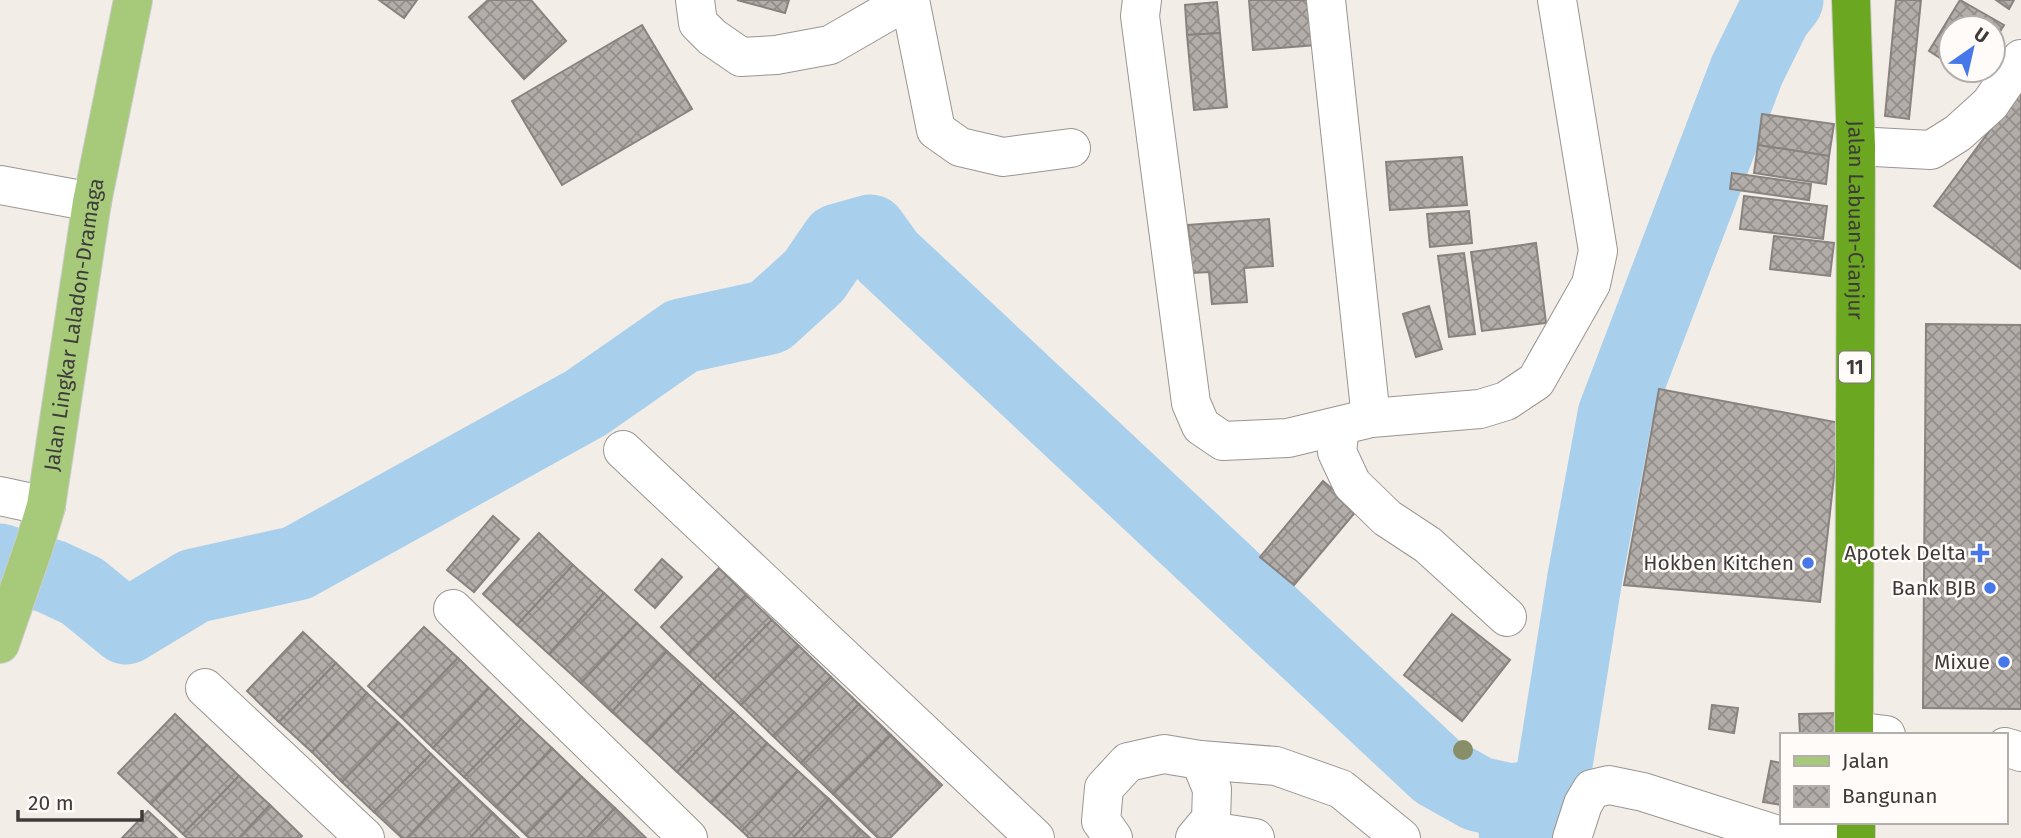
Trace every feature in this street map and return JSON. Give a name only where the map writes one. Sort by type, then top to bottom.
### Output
[{"type":"highway","name":"Jalan Labuan-Cianjur","points":[[1851,0],[1856,146],[1865,733]]},
{"type":"main road","name":"Jalan Lingkar Laladon-Dramaga","points":[[6,628],[46,506],[92,202],[133,0]]},
{"type":"street","points":[[695,0],[698,23],[712,37],[741,57],[776,55],[830,45],[909,0],[936,130],[960,147],[1003,157],[1071,148]]},
{"type":"street","points":[[1142,0],[1140,16],[1191,403],[1201,426],[1223,441],[1289,438],[1355,422],[1480,408],[1506,401],[1536,381],[1591,284],[1598,251],[1557,0]]},
{"type":"street","points":[[1326,0],[1355,422],[1337,452],[1352,484],[1387,518],[1428,545],[1507,617]]},
{"type":"street","points":[[1856,146],[1931,150],[1958,133],[1990,104],[2021,59]]},
{"type":"street","points":[[0,185],[92,202]]},
{"type":"street","points":[[623,450],[1035,838]]},
{"type":"street","points":[[0,496],[46,506]]},
{"type":"street","points":[[453,609],[688,838]]},
{"type":"street","points":[[205,688],[365,838]]},
{"type":"street","points":[[1113,838],[1101,821],[1104,788],[1128,762],[1164,754],[1200,760],[1276,766],[1341,789],[1401,838]]},
{"type":"street","points":[[1195,838],[1211,819],[1212,789],[1200,760]]},
{"type":"street","points":[[1572,838],[1583,804],[1592,789],[1609,785],[1643,792],[1783,838],[1825,838]]},
{"type":"street","points":[[1209,838],[1229,834],[1255,838]]},
{"type":"building","points":[[379,0],[417,0],[404,18]]},
{"type":"building","points":[[488,0],[531,0],[566,41],[524,79],[469,17]]},
{"type":"building","points":[[737,0],[789,0],[785,13]]},
{"type":"building","points":[[1249,0],[1325,0],[1329,44],[1253,50]]},
{"type":"building","points":[[1896,0],[1921,0],[1909,119],[1885,116]]},
{"type":"building","points":[[1960,0],[1985,14],[1951,14]]},
{"type":"building","points":[[1996,0],[2014,0],[2009,9]]},
{"type":"building","points":[[1217,2],[1220,33],[1187,35],[1185,5]]},
{"type":"building","points":[[642,25],[692,109],[562,185],[512,101]]},
{"type":"building","points":[[1220,33],[1227,107],[1194,110],[1187,35]]},
{"type":"building","points":[[1937,38],[1937,56],[1929,51]]},
{"type":"building","points":[[2021,88],[2021,269],[1934,206]]},
{"type":"building","points":[[1762,114],[1834,124],[1829,156],[1758,145]]},
{"type":"building","points":[[1758,145],[1829,156],[1826,184],[1754,173]]},
{"type":"building","points":[[1462,157],[1467,205],[1390,210],[1386,162]]},
{"type":"building","points":[[1732,173],[1811,184],[1809,200],[1730,189]]},
{"type":"building","points":[[1744,196],[1827,206],[1823,239],[1740,229]]},
{"type":"building","points":[[1469,211],[1472,243],[1430,247],[1427,214]]},
{"type":"building","points":[[1269,219],[1273,266],[1244,268],[1247,302],[1212,304],[1209,272],[1192,273],[1188,225]]},
{"type":"building","points":[[1774,236],[1834,243],[1830,276],[1770,269]]},
{"type":"building","points":[[1536,243],[1546,323],[1482,331],[1471,252]]},
{"type":"building","points":[[1464,253],[1475,334],[1449,337],[1438,256]]},
{"type":"building","points":[[1429,306],[1442,349],[1416,357],[1403,314]]},
{"type":"building","points":[[1926,324],[2021,325],[2021,709],[1923,708]]},
{"type":"building","points":[[1659,389],[1840,423],[1820,602],[1624,585]]},
{"type":"building","points":[[1323,481],[1357,510],[1294,585],[1260,557]]},
{"type":"building","points":[[493,516],[519,539],[474,592],[447,570]]},
{"type":"building","points":[[539,533],[573,565],[517,625],[483,594]]},
{"type":"building","points":[[662,559],[682,577],[655,608],[635,590]]},
{"type":"building","points":[[573,565],[604,593],[549,654],[517,625]]},
{"type":"building","points":[[719,568],[746,595],[688,654],[661,627]]},
{"type":"building","points":[[604,593],[637,623],[581,683],[549,654]]},
{"type":"building","points":[[746,595],[772,620],[714,679],[688,654]]},
{"type":"building","points":[[1452,614],[1510,660],[1462,721],[1404,675]]},
{"type":"building","points":[[772,620],[799,646],[741,705],[714,679]]},
{"type":"building","points":[[637,623],[667,651],[612,712],[581,683]]},
{"type":"building","points":[[424,627],[458,658],[401,717],[368,686]]},
{"type":"building","points":[[303,632],[336,663],[279,722],[247,691]]},
{"type":"building","points":[[799,646],[831,677],[773,736],[741,705]]},
{"type":"building","points":[[667,651],[702,683],[646,743],[612,712]]},
{"type":"building","points":[[458,658],[489,688],[433,748],[401,717]]},
{"type":"building","points":[[336,663],[367,693],[312,752],[279,722]]},
{"type":"building","points":[[831,677],[859,704],[801,763],[773,736]]},
{"type":"building","points":[[702,683],[734,712],[677,772],[646,743]]},
{"type":"building","points":[[489,688],[521,719],[464,777],[433,748]]},
{"type":"building","points":[[367,693],[399,723],[342,782],[312,752]]},
{"type":"building","points":[[859,704],[891,735],[833,794],[801,763]]},
{"type":"building","points":[[1712,705],[1738,708],[1734,733],[1709,729]]},
{"type":"building","points":[[734,712],[767,743],[711,803],[677,772]]},
{"type":"building","points":[[1839,713],[1840,733],[1800,733],[1799,714]]},
{"type":"building","points":[[175,714],[207,745],[151,804],[118,773]]},
{"type":"building","points":[[521,719],[552,748],[496,807],[464,777]]},
{"type":"building","points":[[399,723],[431,754],[374,812],[342,782]]},
{"type":"building","points":[[891,735],[942,785],[890,838],[878,838],[833,794]]},
{"type":"building","points":[[767,743],[798,771],[742,831],[711,803]]},
{"type":"building","points":[[207,745],[239,776],[183,834],[151,804]]},
{"type":"building","points":[[552,748],[582,777],[526,835],[496,807]]},
{"type":"building","points":[[431,754],[460,782],[407,838],[402,838],[374,812]]},
{"type":"building","points":[[1771,761],[1780,763],[1780,805],[1763,802]]},
{"type":"building","points":[[798,771],[829,799],[793,838],[749,838],[742,831]]},
{"type":"building","points":[[239,776],[270,805],[239,838],[187,838],[183,834]]},
{"type":"building","points":[[582,777],[615,808],[587,838],[529,838],[526,835]]},
{"type":"building","points":[[460,782],[493,813],[470,838],[407,838]]},
{"type":"building","points":[[829,799],[860,829],[852,838],[793,838]]},
{"type":"building","points":[[270,805],[302,836],[239,838]]},
{"type":"building","points":[[615,808],[646,838],[587,838]]},
{"type":"building","points":[[148,811],[177,838],[122,838]]},
{"type":"building","points":[[493,813],[519,838],[470,838]]},
{"type":"building","points":[[860,829],[870,838],[852,838]]},
{"type":"waterway","points":[[1516,831],[1550,796],[1585,577],[1615,415],[1747,70],[1774,15],[1786,0]]},
{"type":"waterway","points":[[0,561],[52,577],[82,591],[126,627],[194,586],[297,563],[586,403],[682,336],[769,317],[814,276],[838,241],[870,232],[888,257],[1437,771],[1478,794],[1510,801],[1550,796]]},
{"type":"place","name":"Apotek Delta","points":[[1980,553]]},
{"type":"place","name":"Hokben Kitchen","points":[[1808,563]]},
{"type":"place","name":"Bank BJB","points":[[1990,588]]},
{"type":"place","name":"Mixue","points":[[2004,662]]}]
